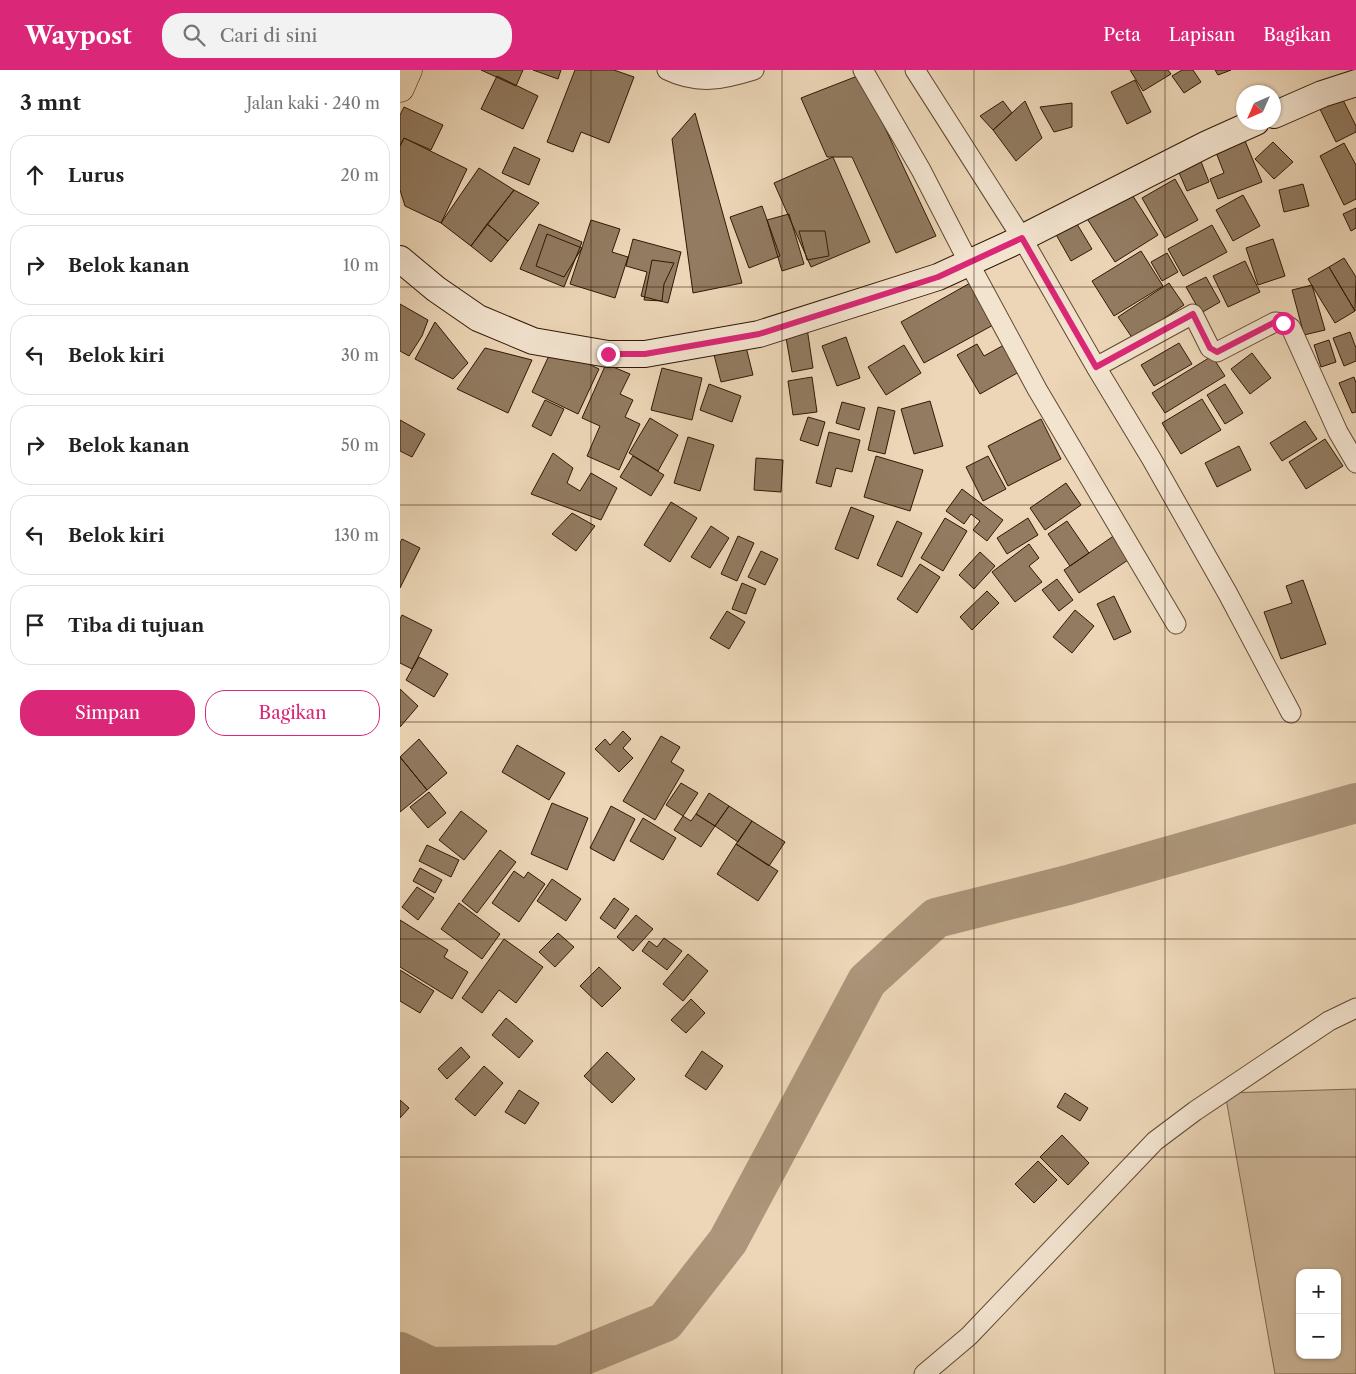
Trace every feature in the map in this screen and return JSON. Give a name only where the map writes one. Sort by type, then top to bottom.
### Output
[{"type":"highway","points":[[400,88],[408,70]]},
{"type":"street","points":[[667,70],[675,74],[699,79],[724,79],[754,70]]},
{"type":"street","points":[[862,70],[921,170],[1037,389],[1176,624]]},
{"type":"street","points":[[915,70],[1016,241],[1151,458],[1228,594],[1291,713]]},
{"type":"street","points":[[1281,112],[1322,94],[1356,83]]},
{"type":"street","points":[[400,259],[436,289],[478,318],[533,341],[608,354],[645,354],[759,334],[938,277],[1016,241],[1238,130]]},
{"type":"street","points":[[1096,367],[1193,314],[1210,348],[1217,352],[1275,322],[1283,323],[1291,328],[1338,432],[1356,463]]},
{"type":"street","points":[[924,1374],[969,1336],[1155,1141],[1195,1110],[1328,1022],[1356,1008]]},
{"type":"shaded area","points":[[1356,1089],[1356,1374],[1275,1374],[1225,1093]]},
{"type":"building","points":[[481,70],[523,70],[516,86]]},
{"type":"building","points":[[533,70],[561,70],[558,79]]},
{"type":"building","points":[[575,70],[614,70],[634,77],[609,143],[581,132],[573,152],[547,142]]},
{"type":"building","points":[[1130,70],[1168,70],[1171,74],[1143,91]]},
{"type":"building","points":[[1182,70],[1193,70],[1201,82],[1184,93],[1172,76]]},
{"type":"building","points":[[1215,70],[1231,70],[1218,75]]},
{"type":"building","points":[[860,75],[936,236],[896,253],[852,157],[827,157],[801,98]]},
{"type":"building","points":[[497,76],[538,96],[523,129],[481,109]]},
{"type":"building","points":[[1135,80],[1151,112],[1127,124],[1111,92]]},
{"type":"building","points":[[1341,96],[1356,126],[1356,132],[1336,142],[1319,107]]},
{"type":"building","points":[[1003,101],[1012,113],[993,130],[980,116]]},
{"type":"building","points":[[1025,101],[1042,138],[1016,161],[993,130]]},
{"type":"building","points":[[1072,103],[1072,127],[1054,132],[1040,107]]},
{"type":"building","points":[[404,107],[443,125],[431,150],[404,138],[400,146],[400,115]]},
{"type":"building","points":[[695,113],[742,283],[693,293],[672,139]]},
{"type":"building","points":[[1243,136],[1262,182],[1218,199],[1210,179],[1224,173],[1214,147]]},
{"type":"building","points":[[404,138],[467,169],[441,223],[405,206],[400,190],[400,146]]},
{"type":"building","points":[[1273,142],[1293,162],[1274,179],[1255,159]]},
{"type":"building","points":[[1344,143],[1356,165],[1356,199],[1344,205],[1320,156]]},
{"type":"building","points":[[514,147],[540,159],[529,185],[502,173]]},
{"type":"building","points":[[833,157],[870,242],[811,267],[774,183]]},
{"type":"building","points":[[1200,159],[1209,182],[1187,191],[1177,168]]},
{"type":"building","points":[[479,168],[514,190],[471,246],[441,223]]},
{"type":"building","points":[[1175,179],[1198,220],[1165,238],[1142,198]]},
{"type":"building","points":[[1303,184],[1309,206],[1284,212],[1279,190]]},
{"type":"building","points":[[514,190],[539,203],[508,241],[487,224]]},
{"type":"building","points":[[1129,190],[1158,235],[1115,262],[1086,217]]},
{"type":"building","points":[[1243,195],[1260,226],[1233,241],[1216,210]]},
{"type":"building","points":[[762,206],[780,256],[749,268],[730,217]]},
{"type":"building","points":[[1356,208],[1356,228],[1351,231],[1343,214]]},
{"type":"building","points":[[789,214],[804,264],[782,271],[767,220]]},
{"type":"building","points":[[1074,219],[1092,249],[1071,261],[1054,231]]},
{"type":"building","points":[[591,220],[620,229],[612,252],[628,257],[615,298],[570,284]]},
{"type":"building","points":[[487,224],[508,241],[491,262],[471,246]]},
{"type":"building","points":[[539,224],[582,242],[564,287],[520,269]]},
{"type":"building","points":[[1212,225],[1227,252],[1183,276],[1168,249]]},
{"type":"building","points":[[799,231],[825,231],[829,256],[807,260]]},
{"type":"building","points":[[547,234],[582,248],[564,277],[536,266]]},
{"type":"building","points":[[633,239],[681,252],[668,303],[641,296],[647,272],[626,266]]},
{"type":"building","points":[[1273,239],[1285,276],[1258,285],[1246,248]]},
{"type":"building","points":[[1141,251],[1163,286],[1114,316],[1092,281]]},
{"type":"building","points":[[1167,253],[1178,272],[1162,281],[1151,262]]},
{"type":"building","points":[[1344,258],[1356,277],[1355,311],[1329,267]]},
{"type":"building","points":[[652,260],[674,263],[664,284],[662,301],[644,300]]},
{"type":"building","points":[[1245,261],[1260,292],[1228,307],[1213,276]]},
{"type":"building","points":[[1329,267],[1355,311],[1335,323],[1308,279]]},
{"type":"building","points":[[1206,277],[1220,302],[1201,313],[1186,287]]},
{"type":"building","points":[[972,282],[995,324],[924,363],[901,322]]},
{"type":"building","points":[[1169,283],[1184,305],[1133,339],[1118,317]]},
{"type":"building","points":[[1312,285],[1325,330],[1304,335],[1292,290]]},
{"type":"building","points":[[400,304],[428,320],[422,336],[409,356],[400,351]]},
{"type":"building","points":[[435,322],[468,363],[453,379],[415,359]]},
{"type":"building","points":[[807,328],[813,368],[792,372],[785,332]]},
{"type":"building","points":[[1350,332],[1356,348],[1356,361],[1344,366],[1333,338]]},
{"type":"building","points":[[846,337],[860,378],[837,386],[822,346]]},
{"type":"building","points":[[1329,340],[1336,362],[1321,367],[1314,345]]},
{"type":"building","points":[[745,343],[753,375],[721,382],[713,351]]},
{"type":"building","points":[[1179,343],[1192,364],[1154,386],[1141,365]]},
{"type":"building","points":[[977,344],[984,356],[1004,345],[1019,372],[980,394],[957,355]]},
{"type":"building","points":[[904,345],[921,373],[886,395],[868,367]]},
{"type":"building","points":[[553,347],[599,369],[578,414],[532,392]]},
{"type":"building","points":[[485,348],[532,360],[508,413],[457,389]]},
{"type":"building","points":[[1252,353],[1271,378],[1250,394],[1231,369]]},
{"type":"building","points":[[1212,356],[1225,376],[1165,413],[1152,393]]},
{"type":"building","points":[[606,364],[630,374],[620,394],[633,400],[625,417],[640,424],[619,470],[587,456],[600,426],[582,418]]},
{"type":"building","points":[[662,368],[702,378],[692,420],[651,410]]},
{"type":"building","points":[[812,377],[817,412],[793,415],[788,381]]},
{"type":"building","points":[[1354,377],[1356,383],[1356,412],[1352,413],[1339,383]]},
{"type":"building","points":[[709,384],[741,396],[732,422],[700,410]]},
{"type":"building","points":[[1225,384],[1243,413],[1225,424],[1207,395]]},
{"type":"building","points":[[1202,399],[1221,430],[1181,454],[1162,423]]},
{"type":"building","points":[[545,400],[564,409],[551,436],[532,426]]},
{"type":"building","points":[[930,401],[943,446],[914,454],[901,409]]},
{"type":"building","points":[[842,402],[865,408],[859,430],[836,423]]},
{"type":"building","points":[[878,407],[895,411],[885,454],[868,450]]},
{"type":"building","points":[[808,417],[825,422],[818,446],[800,440]]},
{"type":"building","points":[[650,418],[678,435],[658,471],[629,453]]},
{"type":"building","points":[[1041,419],[1061,459],[1008,486],[988,446]]},
{"type":"building","points":[[400,420],[425,434],[412,457],[400,451]]},
{"type":"building","points":[[1305,421],[1317,439],[1282,461],[1270,443]]},
{"type":"building","points":[[829,432],[860,440],[852,472],[836,468],[831,487],[816,483]]},
{"type":"building","points":[[688,437],[714,445],[700,491],[674,483]]},
{"type":"building","points":[[1325,439],[1343,466],[1306,489],[1289,462]]},
{"type":"building","points":[[1239,446],[1251,470],[1217,487],[1205,463]]},
{"type":"building","points":[[553,453],[573,468],[567,483],[580,491],[591,473],[617,488],[601,520],[531,494]]},
{"type":"building","points":[[633,456],[664,475],[651,496],[620,477]]},
{"type":"building","points":[[876,456],[923,470],[910,511],[864,497]]},
{"type":"building","points":[[988,456],[1006,489],[983,501],[966,467]]},
{"type":"building","points":[[756,458],[783,460],[781,492],[754,490]]},
{"type":"building","points":[[1066,483],[1081,505],[1045,530],[1030,508]]},
{"type":"building","points":[[962,489],[1003,520],[987,541],[973,530],[980,521],[971,514],[964,524],[946,511]]},
{"type":"building","points":[[671,502],[697,518],[670,562],[644,545]]},
{"type":"building","points":[[851,507],[874,516],[858,559],[835,549]]},
{"type":"building","points":[[572,513],[595,526],[576,551],[552,534]]},
{"type":"building","points":[[945,518],[967,531],[943,571],[921,558]]},
{"type":"building","points":[[1028,518],[1038,535],[1007,554],[997,538]]},
{"type":"building","points":[[897,521],[922,533],[902,577],[877,565]]},
{"type":"building","points":[[1067,521],[1089,553],[1070,566],[1048,534]]},
{"type":"building","points":[[711,526],[729,538],[710,568],[691,557]]},
{"type":"building","points":[[1115,535],[1131,558],[1079,593],[1064,570]]},
{"type":"building","points":[[738,536],[754,543],[737,581],[721,574]]},
{"type":"building","points":[[402,539],[420,548],[400,588],[400,543]]},
{"type":"building","points":[[1029,544],[1039,558],[1029,566],[1042,582],[1015,602],[992,572]]},
{"type":"building","points":[[761,551],[778,559],[765,585],[748,577]]},
{"type":"building","points":[[980,552],[995,566],[974,589],[959,575]]},
{"type":"building","points":[[920,564],[940,577],[917,613],[897,599]]},
{"type":"building","points":[[1057,579],[1073,600],[1059,611],[1042,590]]},
{"type":"building","points":[[1303,580],[1326,644],[1281,659],[1264,612],[1292,603],[1286,586]]},
{"type":"building","points":[[742,583],[756,589],[746,614],[732,609]]},
{"type":"building","points":[[987,591],[999,603],[972,630],[960,617]]},
{"type":"building","points":[[1114,596],[1131,632],[1114,640],[1097,604]]},
{"type":"building","points":[[1075,610],[1094,626],[1072,653],[1053,637]]},
{"type":"building","points":[[727,611],[745,622],[729,649],[710,638]]},
{"type":"building","points":[[402,615],[432,630],[412,669],[400,663],[400,619]]},
{"type":"building","points":[[419,657],[448,674],[434,697],[406,680]]},
{"type":"building","points":[[400,689],[418,706],[400,727]]},
{"type":"building","points":[[623,731],[631,739],[623,748],[633,758],[619,772],[595,749],[605,739],[610,745]]},
{"type":"building","points":[[661,736],[680,747],[671,762],[684,770],[655,820],[623,801]]},
{"type":"building","points":[[419,739],[447,773],[427,790],[400,757]]},
{"type":"building","points":[[517,745],[565,773],[549,800],[502,772]]},
{"type":"building","points":[[400,757],[427,790],[400,812]]},
{"type":"building","points":[[681,783],[698,793],[683,816],[666,805]]},
{"type":"building","points":[[429,792],[446,813],[428,828],[410,807]]},
{"type":"building","points":[[709,793],[729,806],[715,826],[696,814]]},
{"type":"building","points":[[552,803],[588,818],[567,870],[531,854]]},
{"type":"building","points":[[611,806],[635,819],[614,861],[590,848]]},
{"type":"building","points":[[729,806],[752,821],[738,842],[715,826]]},
{"type":"building","points":[[461,811],[487,831],[464,860],[439,840]]},
{"type":"building","points":[[696,814],[715,826],[701,847],[674,830],[683,816],[691,821]]},
{"type":"building","points":[[643,818],[676,838],[663,860],[630,841]]},
{"type":"building","points":[[752,821],[785,842],[769,866],[736,844]]},
{"type":"building","points":[[736,844],[778,871],[758,901],[717,874]]},
{"type":"building","points":[[427,845],[459,860],[451,877],[419,861]]},
{"type":"building","points":[[500,850],[516,862],[477,913],[462,901]]},
{"type":"building","points":[[420,868],[442,880],[435,893],[413,881]]},
{"type":"building","points":[[514,871],[524,878],[528,872],[545,884],[519,922],[492,903]]},
{"type":"building","points":[[552,879],[581,899],[566,921],[537,901]]},
{"type":"building","points":[[417,887],[434,898],[418,920],[402,907]]},
{"type":"building","points":[[614,898],[629,909],[615,929],[600,918]]},
{"type":"building","points":[[459,903],[500,934],[482,959],[441,929]]},
{"type":"building","points":[[636,915],[653,929],[633,951],[617,937]]},
{"type":"building","points":[[400,920],[448,950],[444,957],[468,972],[452,999],[400,967]]},
{"type":"building","points":[[558,933],[574,947],[555,967],[539,952]]},
{"type":"building","points":[[664,938],[682,951],[667,970],[642,951],[649,941],[657,947]]},
{"type":"building","points":[[504,939],[543,967],[516,1003],[499,990],[482,1013],[462,998]]},
{"type":"building","points":[[688,954],[708,971],[683,1001],[663,984]]},
{"type":"building","points":[[599,967],[621,988],[602,1007],[580,986]]},
{"type":"building","points":[[400,970],[434,991],[420,1013],[400,1001]]},
{"type":"building","points":[[691,999],[705,1013],[686,1033],[671,1020]]},
{"type":"building","points":[[506,1018],[533,1041],[519,1058],[492,1035]]},
{"type":"building","points":[[461,1047],[470,1057],[447,1079],[438,1069]]},
{"type":"building","points":[[702,1051],[723,1066],[706,1090],[685,1076]]},
{"type":"building","points":[[607,1052],[635,1079],[612,1103],[584,1076]]},
{"type":"building","points":[[484,1066],[503,1083],[475,1116],[455,1099]]},
{"type":"building","points":[[519,1090],[539,1103],[525,1124],[505,1112]]},
{"type":"building","points":[[1065,1093],[1088,1108],[1080,1121],[1057,1107]]},
{"type":"building","points":[[400,1100],[409,1108],[400,1118]]},
{"type":"building","points":[[1062,1135],[1089,1163],[1068,1185],[1040,1157]]},
{"type":"building","points":[[1038,1161],[1057,1180],[1034,1203],[1015,1184]]},
{"type":"waterway","points":[[400,1352],[431,1367],[560,1365],[665,1322],[728,1241],[867,981],[936,918],[1068,885],[1356,803]]},
{"type":"route","points":[[608,354],[645,354],[759,334],[938,277],[1022,238],[1096,367],[1193,314],[1210,348],[1217,352],[1275,322],[1283,323]]}]
